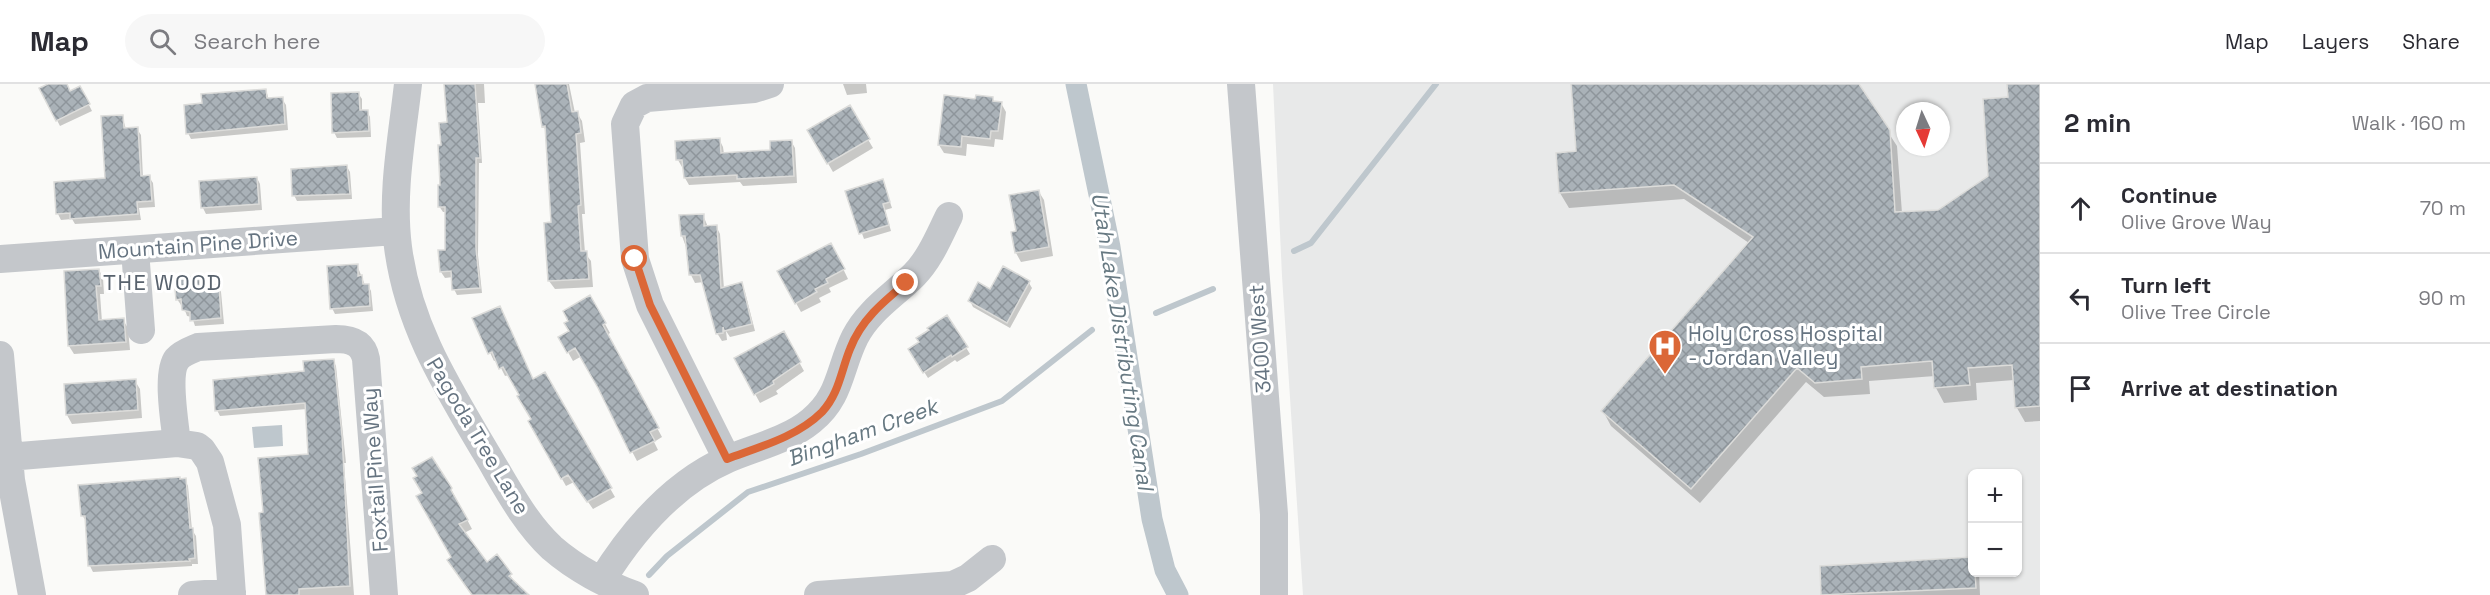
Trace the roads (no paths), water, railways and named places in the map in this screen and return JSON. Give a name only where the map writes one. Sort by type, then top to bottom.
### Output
[{"type":"street","name":"Pagoda Tree Lane","points":[[408,84],[396,183],[396,231],[406,287],[426,348],[516,504],[552,547],[565,558],[602,580],[635,595]]},
{"type":"street","points":[[727,459],[650,305],[639,274],[632,243],[625,124],[634,105],[647,98],[754,89],[770,84]]},
{"type":"street","name":"3400 West","points":[[1240,84],[1274,514],[1274,595]]},
{"type":"street","points":[[602,580],[620,551],[670,495],[703,471],[727,459],[792,434],[822,411],[836,390],[850,349],[863,324],[879,305],[922,266],[949,216]]},
{"type":"street","name":"Mountain Pine Drive","points":[[0,259],[396,231]]},
{"type":"street","points":[[135,249],[141,330]]},
{"type":"street","name":"Foxtail Pine Way","points":[[177,443],[172,374],[177,359],[198,348],[343,339],[362,347],[366,358],[384,595]]},
{"type":"street","points":[[0,356],[8,457],[32,595]]},
{"type":"street","points":[[8,457],[177,443],[197,446],[210,462],[227,525],[232,594],[192,595]]},
{"type":"street","points":[[818,595],[953,585],[968,578],[992,559]]},
{"type":"waterway","name":"Utah Lake Distributing Canal","points":[[1076,84],[1110,247],[1152,519],[1165,570],[1178,595]]},
{"type":"waterway","name":"Bingham Creek","points":[[1294,251],[1311,243],[1436,84]]},
{"type":"waterway","name":"Bingham Creek","points":[[1156,313],[1213,289]]},
{"type":"waterway","name":"Bingham Creek","points":[[649,575],[667,556],[748,492],[861,454],[1002,401],[1092,330]]},
{"type":"place","name":"Holy Cross Hospital - Jordan Valley","points":[[1665,375]]},
{"type":"district","name":"THE WOOD","points":[[163,282]]}]
